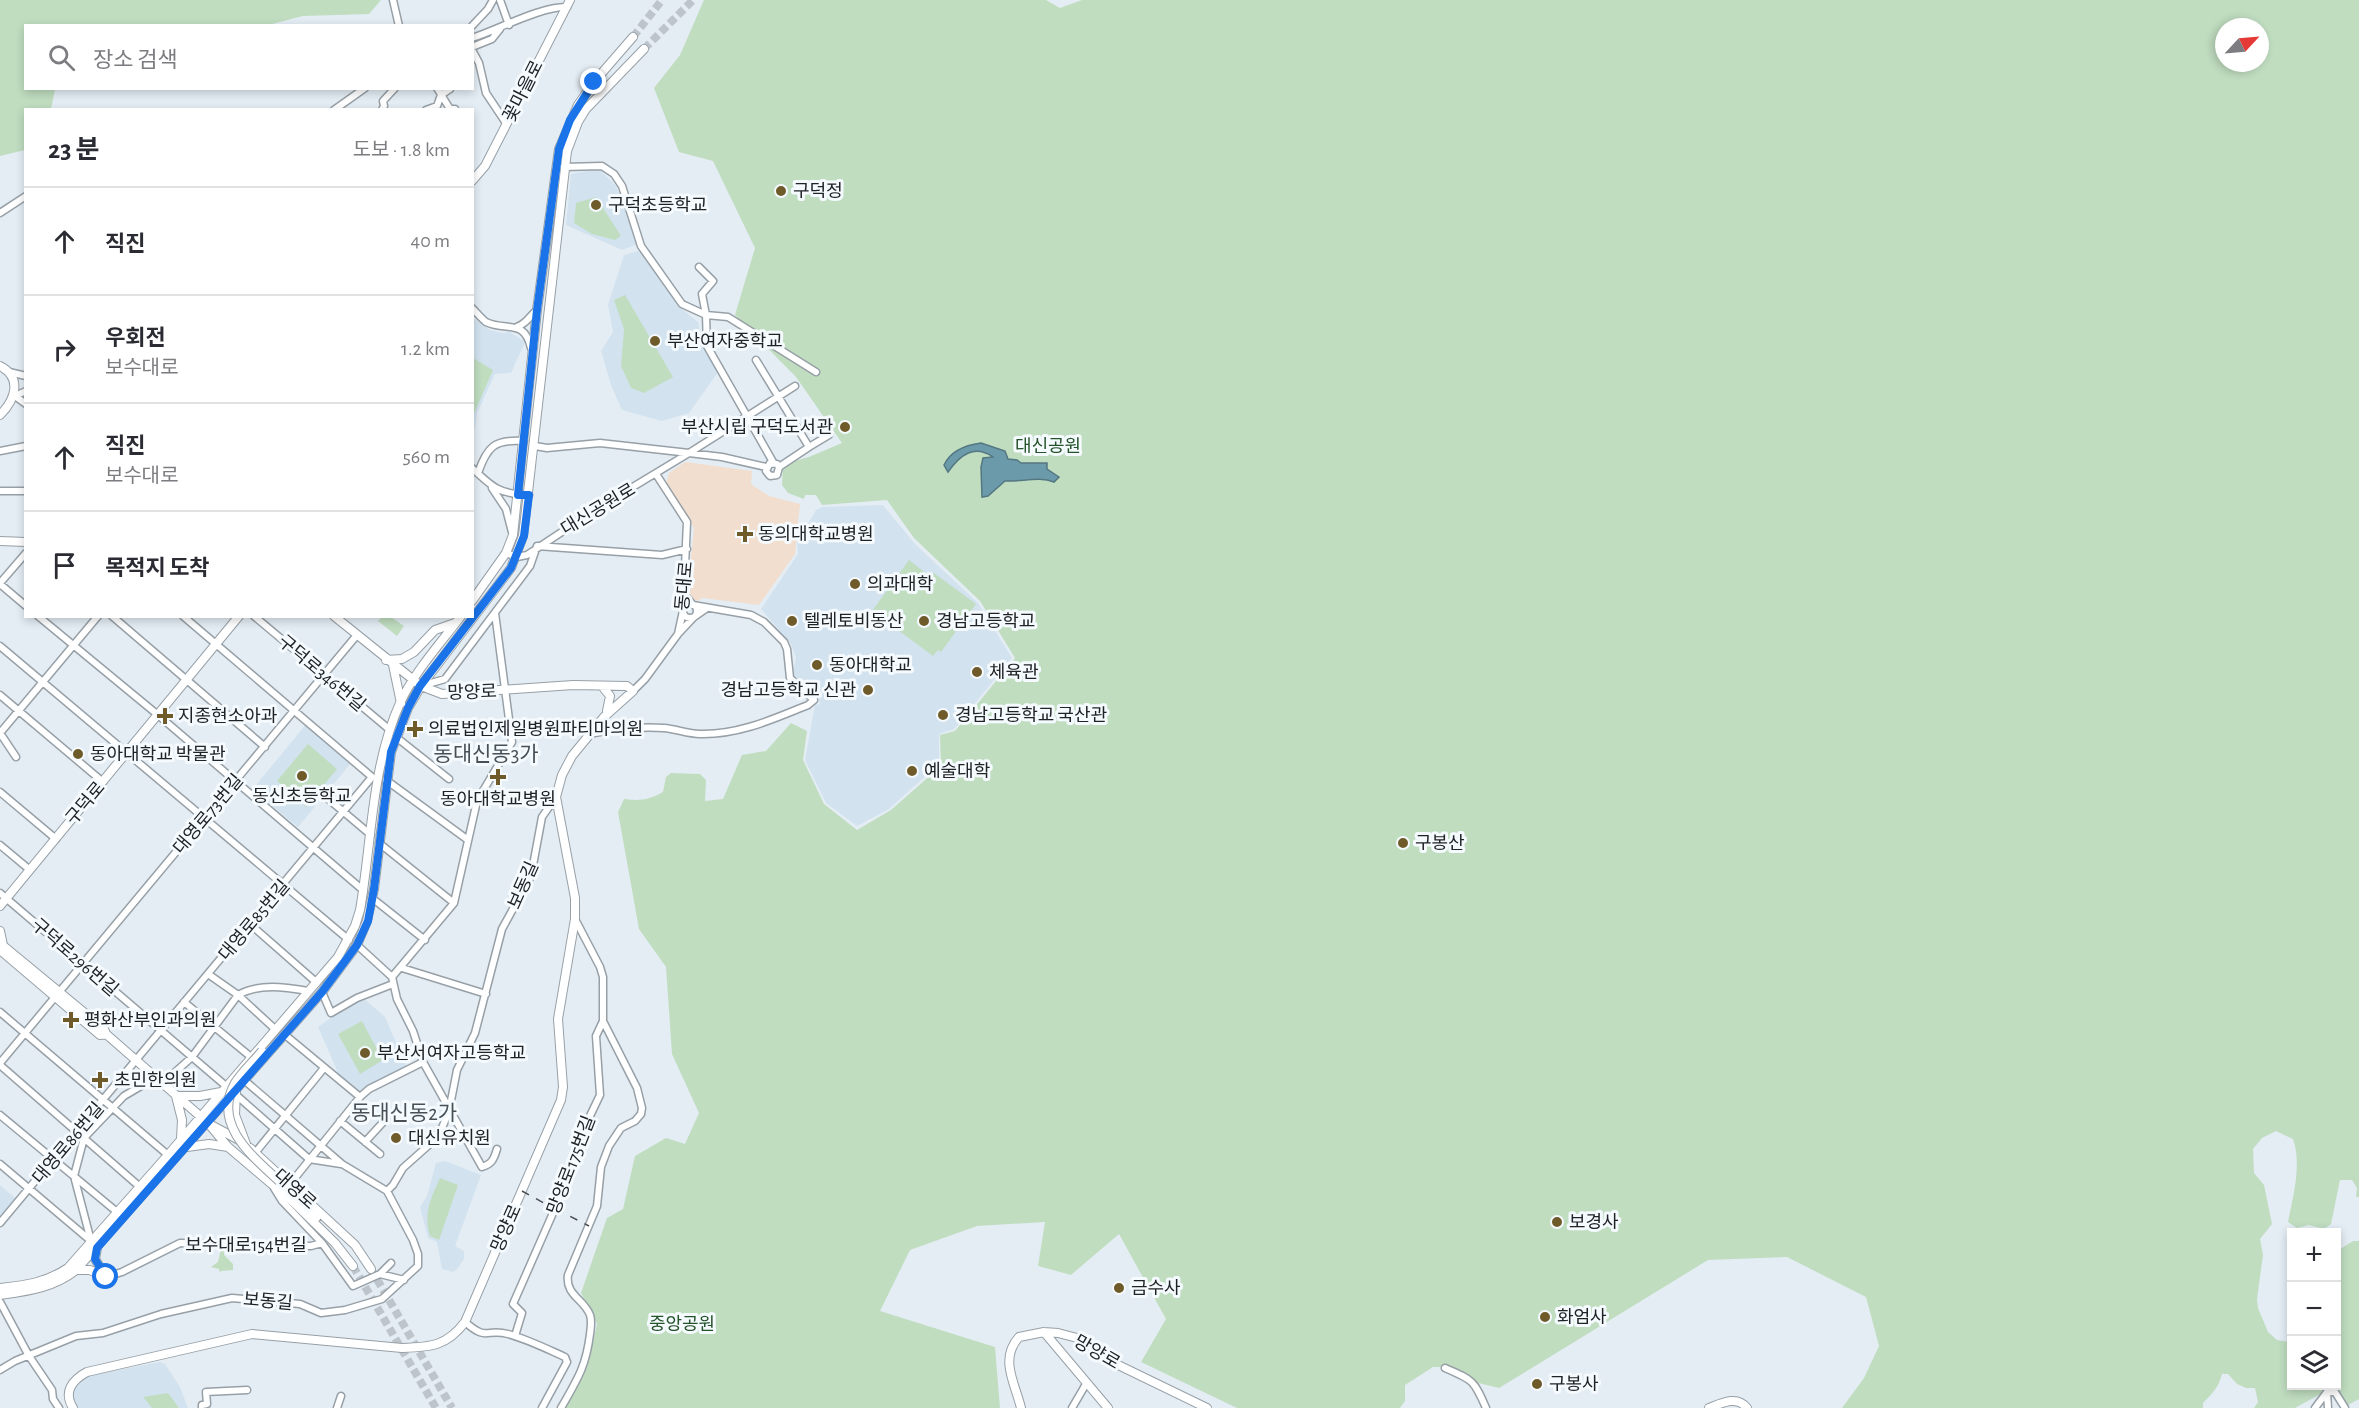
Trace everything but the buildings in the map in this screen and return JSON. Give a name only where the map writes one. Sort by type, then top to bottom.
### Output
[{"type":"main road","name":"꽃마을로","points":[[474,179],[485,166],[564,3]]},
{"type":"main road","points":[[474,598],[506,553],[513,535],[537,310],[559,149],[578,105],[594,82],[633,37]]},
{"type":"main road","points":[[474,616],[511,568],[524,536],[567,151],[578,122],[586,109],[644,49]]},
{"type":"main road","points":[[0,366],[9,372],[15,384],[15,396],[0,415]]},
{"type":"main road","points":[[0,541],[24,542]]},
{"type":"main road","name":"구덕로","points":[[2,901],[56,839],[237,618]]},
{"type":"main road","name":"망양로","points":[[73,1408],[68,1398],[69,1389],[80,1376],[87,1372],[147,1360],[227,1338],[252,1334],[402,1348],[426,1347],[444,1342],[456,1334],[465,1322],[561,1100],[563,1087],[558,1018],[575,919],[575,898],[556,797],[562,775],[572,756],[603,717],[633,691],[627,686],[600,685],[442,694],[420,686],[336,618]]},
{"type":"main road","points":[[0,1288],[38,1283],[52,1278],[68,1268],[94,1244],[183,1144],[223,1089],[338,957],[356,926],[364,891],[380,782],[396,737],[420,686],[472,618]]},
{"type":"main road","points":[[400,703],[389,662],[402,659],[414,652],[435,630],[458,620]]},
{"type":"main road","points":[[0,1295],[46,1287],[62,1281],[76,1270],[117,1212],[168,1155],[208,1123],[236,1092],[322,992],[357,945],[368,921],[372,898],[379,843],[383,749],[400,703],[413,680],[458,620]]},
{"type":"main road","points":[[600,685],[609,692],[611,700],[609,709],[603,717]]},
{"type":"main road","points":[[0,931],[1,946]]},
{"type":"main road","name":"대영로","points":[[1,946],[56,994],[104,1029],[106,1034],[136,1062],[208,1123],[228,1147],[268,1180],[335,1243],[353,1266]]},
{"type":"main road","points":[[335,1243],[315,1216],[240,1142],[230,1118],[230,1101],[232,1089],[237,1081],[330,975],[338,957]]},
{"type":"main road","points":[[183,1144],[182,1120],[176,1096],[200,1096],[223,1089]]},
{"type":"main road","points":[[236,1092],[235,1115],[246,1144]]},
{"type":"main road","name":"대영로","points":[[208,1123],[246,1144],[291,1184],[355,1245],[371,1269]]},
{"type":"main road","points":[[183,1144],[228,1147]]},
{"type":"main road","points":[[94,1244],[95,1259],[106,1277]]},
{"type":"main road","points":[[76,1270],[90,1270],[106,1277]]},
{"type":"main road","points":[[1044,1332],[1108,1408]]},
{"type":"main road","name":"망양로","points":[[1020,1408],[1007,1359],[1010,1349],[1018,1337],[1044,1332],[1081,1339],[1112,1362],[1207,1408]]},
{"type":"main road","points":[[1713,1407],[1734,1400],[1747,1407]]},
{"type":"street","points":[[393,0],[399,24]]},
{"type":"street","points":[[474,24],[493,0]]},
{"type":"street","points":[[500,0],[509,25]]},
{"type":"street","points":[[474,37],[564,3]]},
{"type":"street","points":[[474,48],[492,39],[500,28]]},
{"type":"street","points":[[474,53],[479,63],[486,93],[506,123]]},
{"type":"street","points":[[337,108],[362,90]]},
{"type":"street","points":[[383,108],[382,101],[393,90]]},
{"type":"street","points":[[438,90],[449,108]]},
{"type":"street","points":[[432,108],[437,106],[441,95],[448,90]]},
{"type":"street","points":[[564,167],[602,166],[614,174],[622,186],[641,246],[682,304],[706,315],[728,317],[816,372]]},
{"type":"street","points":[[0,213],[24,197]]},
{"type":"street","points":[[699,267],[713,281],[702,294],[706,315],[707,346],[773,462],[779,467]]},
{"type":"street","points":[[474,310],[486,322],[517,327],[528,336],[534,354]]},
{"type":"street","points":[[517,327],[526,323],[537,310]]},
{"type":"street","points":[[756,360],[809,447]]},
{"type":"street","points":[[9,372],[24,375]]},
{"type":"street","name":"대신공원로","points":[[517,557],[527,555],[537,546],[795,386]]},
{"type":"street","points":[[24,392],[15,396],[24,403]]},
{"type":"street","points":[[779,467],[829,435]]},
{"type":"street","points":[[513,535],[506,509],[492,487],[475,471],[489,448],[499,442],[524,441]]},
{"type":"street","points":[[535,446],[547,448],[600,443],[722,457],[766,467],[773,462]]},
{"type":"street","points":[[0,451],[24,447]]},
{"type":"street","points":[[766,467],[767,474],[773,477],[780,471],[779,467]]},
{"type":"street","name":"동대로","points":[[633,691],[645,679],[678,634],[683,611],[687,522],[656,474]]},
{"type":"street","points":[[492,487],[507,494],[529,495]]},
{"type":"street","points":[[0,492],[24,491]]},
{"type":"street","points":[[420,686],[445,679],[530,566],[537,546],[662,555],[687,549]]},
{"type":"street","points":[[506,553],[517,557]]},
{"type":"street","points":[[24,555],[0,584],[24,604]]},
{"type":"street","points":[[683,593],[697,610],[694,617]]},
{"type":"street","points":[[588,734],[630,727],[664,728],[698,735],[729,732],[764,723],[814,700],[790,678],[789,655],[784,642],[764,622],[751,615],[687,605],[683,611],[686,616],[694,617]]},
{"type":"street","points":[[678,634],[694,617],[707,608]]},
{"type":"street","points":[[322,992],[331,1013],[392,981],[454,903],[477,801],[512,742],[495,613]]},
{"type":"street","points":[[40,618],[364,891]]},
{"type":"street","points":[[16,757],[0,733],[96,618]]},
{"type":"street","points":[[114,618],[265,747]]},
{"type":"street","points":[[185,618],[380,782],[468,840]]},
{"type":"street","name":"구덕로346번길","points":[[256,618],[390,730]]},
{"type":"street","name":"대영로73번길","points":[[0,1064],[357,635]]},
{"type":"street","points":[[0,646],[349,940]]},
{"type":"street","points":[[795,710],[803,701],[802,689]]},
{"type":"street","points":[[0,695],[103,782]]},
{"type":"street","points":[[396,737],[449,778]]},
{"type":"street","name":"대영로85번길","points":[[136,1062],[344,813],[380,782]]},
{"type":"street","points":[[0,792],[56,839]]},
{"type":"street","points":[[326,797],[371,835]]},
{"type":"street","name":"보동길","points":[[0,1370],[15,1361],[75,1336],[103,1333],[161,1314],[232,1298],[300,1304],[321,1313],[345,1310],[382,1299],[404,1281],[418,1266],[418,1254],[387,1191],[403,1168],[430,1144],[442,1128],[449,1111],[457,1070],[475,1033],[502,929],[531,876],[542,818],[556,797]]},
{"type":"street","points":[[379,843],[454,903]]},
{"type":"street","points":[[0,845],[30,870]]},
{"type":"street","points":[[372,898],[425,940]]},
{"type":"street","name":"구덕로296번길","points":[[2,901],[82,963],[162,1031],[192,1057],[223,1089]]},
{"type":"street","points":[[561,1408],[585,1363],[592,1323],[586,1308],[568,1287],[568,1275],[597,1206],[601,1167],[609,1146],[621,1128],[635,1121],[641,1114],[642,1107],[637,1088],[603,1021],[603,977],[575,919]]},
{"type":"street","points":[[250,925],[316,982]]},
{"type":"street","points":[[357,945],[392,981],[423,1062],[482,1167],[489,1165],[494,1159],[496,1149]]},
{"type":"street","points":[[402,968],[486,994]]},
{"type":"street","points":[[208,974],[238,995],[276,1029]]},
{"type":"street","points":[[94,1244],[74,1176],[84,1138],[124,1096],[174,1074],[192,1057],[238,995],[248,990],[281,987],[308,991]]},
{"type":"street","points":[[184,1002],[251,1057]]},
{"type":"street","points":[[0,1012],[168,1155]]},
{"type":"street","name":"망양로175번길","points":[[514,1336],[522,1313],[513,1304],[582,1147],[578,1141],[600,1095],[596,1036],[603,1021]]},
{"type":"street","points":[[284,1034],[360,1097]]},
{"type":"street","name":"대영로86번길","points":[[0,1223],[136,1062]]},
{"type":"street","points":[[291,1184],[360,1097],[369,1089],[423,1062]]},
{"type":"street","points":[[0,1064],[140,1186]]},
{"type":"street","points":[[255,1153],[324,1068]]},
{"type":"street","points":[[244,1080],[342,1164],[387,1191]]},
{"type":"street","points":[[236,1092],[309,1159],[342,1164]]},
{"type":"street","points":[[0,1115],[117,1212]]},
{"type":"street","points":[[365,1142],[386,1119]]},
{"type":"street","points":[[340,1121],[380,1154]]},
{"type":"street","points":[[0,1164],[94,1244]]},
{"type":"street","points":[[268,1180],[282,1201],[322,1243],[353,1286],[380,1274],[391,1263]]},
{"type":"street","name":"보수대로154번길","points":[[106,1277],[123,1272],[180,1243],[311,1246],[322,1243]]},
{"type":"street","points":[[380,1274],[404,1281]]},
{"type":"street","points":[[0,1302],[29,1356],[52,1390],[52,1399],[59,1408]]},
{"type":"street","points":[[465,1322],[477,1332],[485,1335],[505,1333],[565,1357],[567,1362],[543,1408]]},
{"type":"street","points":[[1445,1368],[1475,1384],[1486,1408]]},
{"type":"street","points":[[1072,1408],[1086,1384]]},
{"type":"street","points":[[202,1408],[202,1405],[207,1404],[206,1392],[247,1390]]},
{"type":"street","points":[[2315,1408],[2327,1392]]},
{"type":"street","points":[[2327,1392],[2328,1408]]},
{"type":"street","points":[[2327,1392],[2335,1392],[2344,1408]]},
{"type":"street","points":[[338,1408],[341,1396]]},
{"type":"shaded area","name":"구덕초등학교","points":[[599,169],[616,186],[638,244],[622,250],[566,225],[571,174]]},
{"type":"shaded area","name":"부산여자중학교","points":[[641,250],[677,305],[698,322],[703,349],[718,372],[689,413],[662,421],[622,410],[611,385],[601,351],[613,332],[608,305],[624,255]]},
{"type":"shaded area","points":[[474,319],[490,330],[510,332],[525,342],[511,373],[495,374],[477,413],[474,430]]},
{"type":"shaded area","name":"동의대학교병원","points":[[685,462],[752,471],[751,484],[769,496],[800,504],[795,554],[759,605],[703,598],[697,601],[687,595],[694,528],[666,484],[669,473]]},
{"type":"shaded area","points":[[883,505],[915,544],[978,603],[1012,658],[954,729],[939,734],[939,764],[889,809],[857,826],[826,803],[805,760],[815,705],[820,704],[815,689],[809,690],[793,674],[796,657],[791,644],[761,609],[798,554],[797,543],[816,510],[822,507]]},
{"type":"shaded area","name":"동신초등학교","points":[[307,723],[351,763],[298,827],[252,790]]},
{"type":"shaded area","name":"부산서여자고등학교","points":[[361,996],[385,1017],[406,1066],[360,1093],[339,1075],[318,1027]]},
{"type":"shaded area","points":[[445,1161],[481,1175],[455,1246],[464,1251],[464,1259],[453,1272],[442,1269],[437,1242],[428,1238],[420,1207],[427,1196],[436,1163]]},
{"type":"shaded area","points":[[0,1185],[16,1199],[0,1218]]},
{"type":"shaded area","points":[[160,1362],[165,1364],[180,1387],[188,1408],[77,1408],[72,1399],[72,1389],[77,1382],[87,1376]]},
{"type":"green space","points":[[0,0],[381,0],[369,14],[303,16],[272,24],[24,24],[24,90],[55,90],[51,108],[24,108],[24,150],[0,156]]},
{"type":"green space","points":[[704,0],[1046,0],[1060,8],[1082,0],[2359,0],[2359,1197],[2356,1197],[2357,1188],[2352,1180],[2340,1180],[2331,1224],[2325,1228],[2309,1225],[2297,1228],[2288,1222],[2297,1170],[2293,1139],[2276,1131],[2262,1138],[2253,1149],[2254,1173],[2264,1185],[2272,1224],[2260,1239],[2263,1255],[2257,1299],[2258,1308],[2268,1332],[2277,1340],[2287,1342],[2287,1390],[2323,1390],[2324,1392],[2295,1408],[2254,1408],[2258,1402],[2255,1388],[2246,1388],[2237,1384],[2228,1374],[2222,1374],[2217,1387],[2203,1403],[2203,1408],[1842,1408],[1864,1378],[1879,1346],[1866,1297],[1787,1257],[1708,1260],[1499,1388],[1474,1382],[1446,1367],[1433,1367],[1405,1385],[1405,1401],[1400,1408],[1237,1408],[1141,1362],[1166,1319],[1119,1234],[1071,1275],[1038,1266],[1045,1222],[977,1226],[910,1250],[880,1311],[995,1347],[1000,1408],[563,1408],[588,1363],[597,1324],[581,1293],[607,1218],[623,1209],[635,1156],[666,1138],[685,1144],[699,1113],[672,1054],[666,967],[639,929],[618,812],[624,799],[644,799],[663,792],[666,777],[671,773],[700,774],[706,780],[705,801],[723,799],[742,755],[766,751],[791,723],[807,731],[803,760],[824,804],[857,830],[891,810],[941,766],[940,735],[955,731],[1015,658],[980,601],[914,538],[887,500],[822,505],[816,495],[805,495],[804,499],[788,493],[782,485],[783,464],[809,457],[842,443],[796,377],[735,315],[755,248],[713,161],[679,152],[654,88],[680,55]]},
{"type":"green space","points":[[596,197],[621,236],[615,240],[592,234],[574,223],[576,203]]},
{"type":"green space","points":[[625,295],[673,377],[644,393],[631,388],[621,366],[624,329],[614,300]]},
{"type":"green space","points":[[474,359],[493,370],[474,414]]},
{"type":"green space","points":[[909,560],[931,577],[934,573],[976,604],[941,652],[938,650],[933,656],[872,611]]},
{"type":"green space","points":[[381,618],[392,618],[404,626],[397,636],[378,621]]},
{"type":"green space","points":[[308,744],[337,769],[306,807],[277,781]]},
{"type":"green space","points":[[362,1021],[383,1060],[360,1074],[338,1034]]},
{"type":"green space","points":[[440,1178],[458,1185],[439,1240],[430,1236],[427,1220],[431,1199]]},
{"type":"green space","points":[[2353,1241],[2359,1241],[2359,1399],[2346,1406],[2334,1390],[2341,1390],[2341,1248]]},
{"type":"green space","points":[[221,1249],[233,1264],[233,1270],[220,1273],[219,1269],[211,1267],[218,1262]]},
{"type":"green space","points":[[168,1393],[179,1408],[152,1408],[143,1397]]},
{"type":"water","points":[[981,443],[1005,451],[1008,459],[1021,463],[1047,463],[1047,469],[1059,477],[1054,482],[1036,479],[1005,481],[988,496],[982,497],[983,458],[993,457],[980,451],[963,456],[948,472],[944,465],[960,449]]},
{"type":"tunnel","points":[[633,37],[662,0]]},
{"type":"tunnel","points":[[644,49],[693,0]]},
{"type":"tunnel","points":[[353,1266],[436,1408]]},
{"type":"tunnel","points":[[371,1269],[452,1408]]},
{"type":"railway","points":[[522,1191],[553,1208]]},
{"type":"railway","points":[[556,1209],[589,1226]]},
{"type":"place","name":"구덕정","points":[[781,191]]},
{"type":"place","name":"구덕초등학교","points":[[596,205]]},
{"type":"place","name":"부산여자중학교","points":[[655,341]]},
{"type":"place","name":"부산시립 구덕도서관","points":[[845,427]]},
{"type":"place","name":"동의대학교병원","points":[[745,534]]},
{"type":"place","name":"의과대학","points":[[855,584]]},
{"type":"place","name":"텔레토비동산","points":[[792,621]]},
{"type":"place","name":"경남고등학교","points":[[924,621]]},
{"type":"place","name":"동아대학교","points":[[817,665]]},
{"type":"place","name":"체육관","points":[[977,672]]},
{"type":"place","name":"경남고등학교 신관","points":[[868,690]]},
{"type":"place","name":"경남고등학교 국산관","points":[[943,715]]},
{"type":"place","name":"지종현소아과","points":[[165,716]]},
{"type":"place","name":"의료법인제일병원파티마의원","points":[[415,729]]},
{"type":"place","name":"동아대학교 박물관","points":[[78,754]]},
{"type":"place","name":"예술대학","points":[[912,771]]},
{"type":"place","name":"동신초등학교","points":[[302,776]]},
{"type":"place","name":"동아대학교병원","points":[[498,777]]},
{"type":"place","name":"구봉산","points":[[1403,843]]},
{"type":"place","name":"평화산부인과의원","points":[[71,1020]]},
{"type":"place","name":"부산서여자고등학교","points":[[365,1053]]},
{"type":"place","name":"초민한의원","points":[[100,1080]]},
{"type":"place","name":"대신유치원","points":[[396,1138]]},
{"type":"place","name":"보경사","points":[[1557,1222]]},
{"type":"place","name":"금수사","points":[[1119,1288]]},
{"type":"place","name":"화엄사","points":[[1545,1317]]},
{"type":"place","name":"구봉사","points":[[1537,1384]]},
{"type":"district","name":"동대신동3가","points":[[486,754]]},
{"type":"district","name":"동대신동2가","points":[[404,1113]]},
{"type":"route","points":[[106,1277],[95,1259],[97,1248],[322,992],[364,932],[374,889],[391,752],[408,708],[420,686],[511,568],[524,536],[529,495],[518,495],[546,230],[559,149],[570,120],[594,82]]},
{"type":"park label","name":"대신공원","points":[[1048,446]]},
{"type":"park label","name":"중앙공원","points":[[682,1324]]}]
